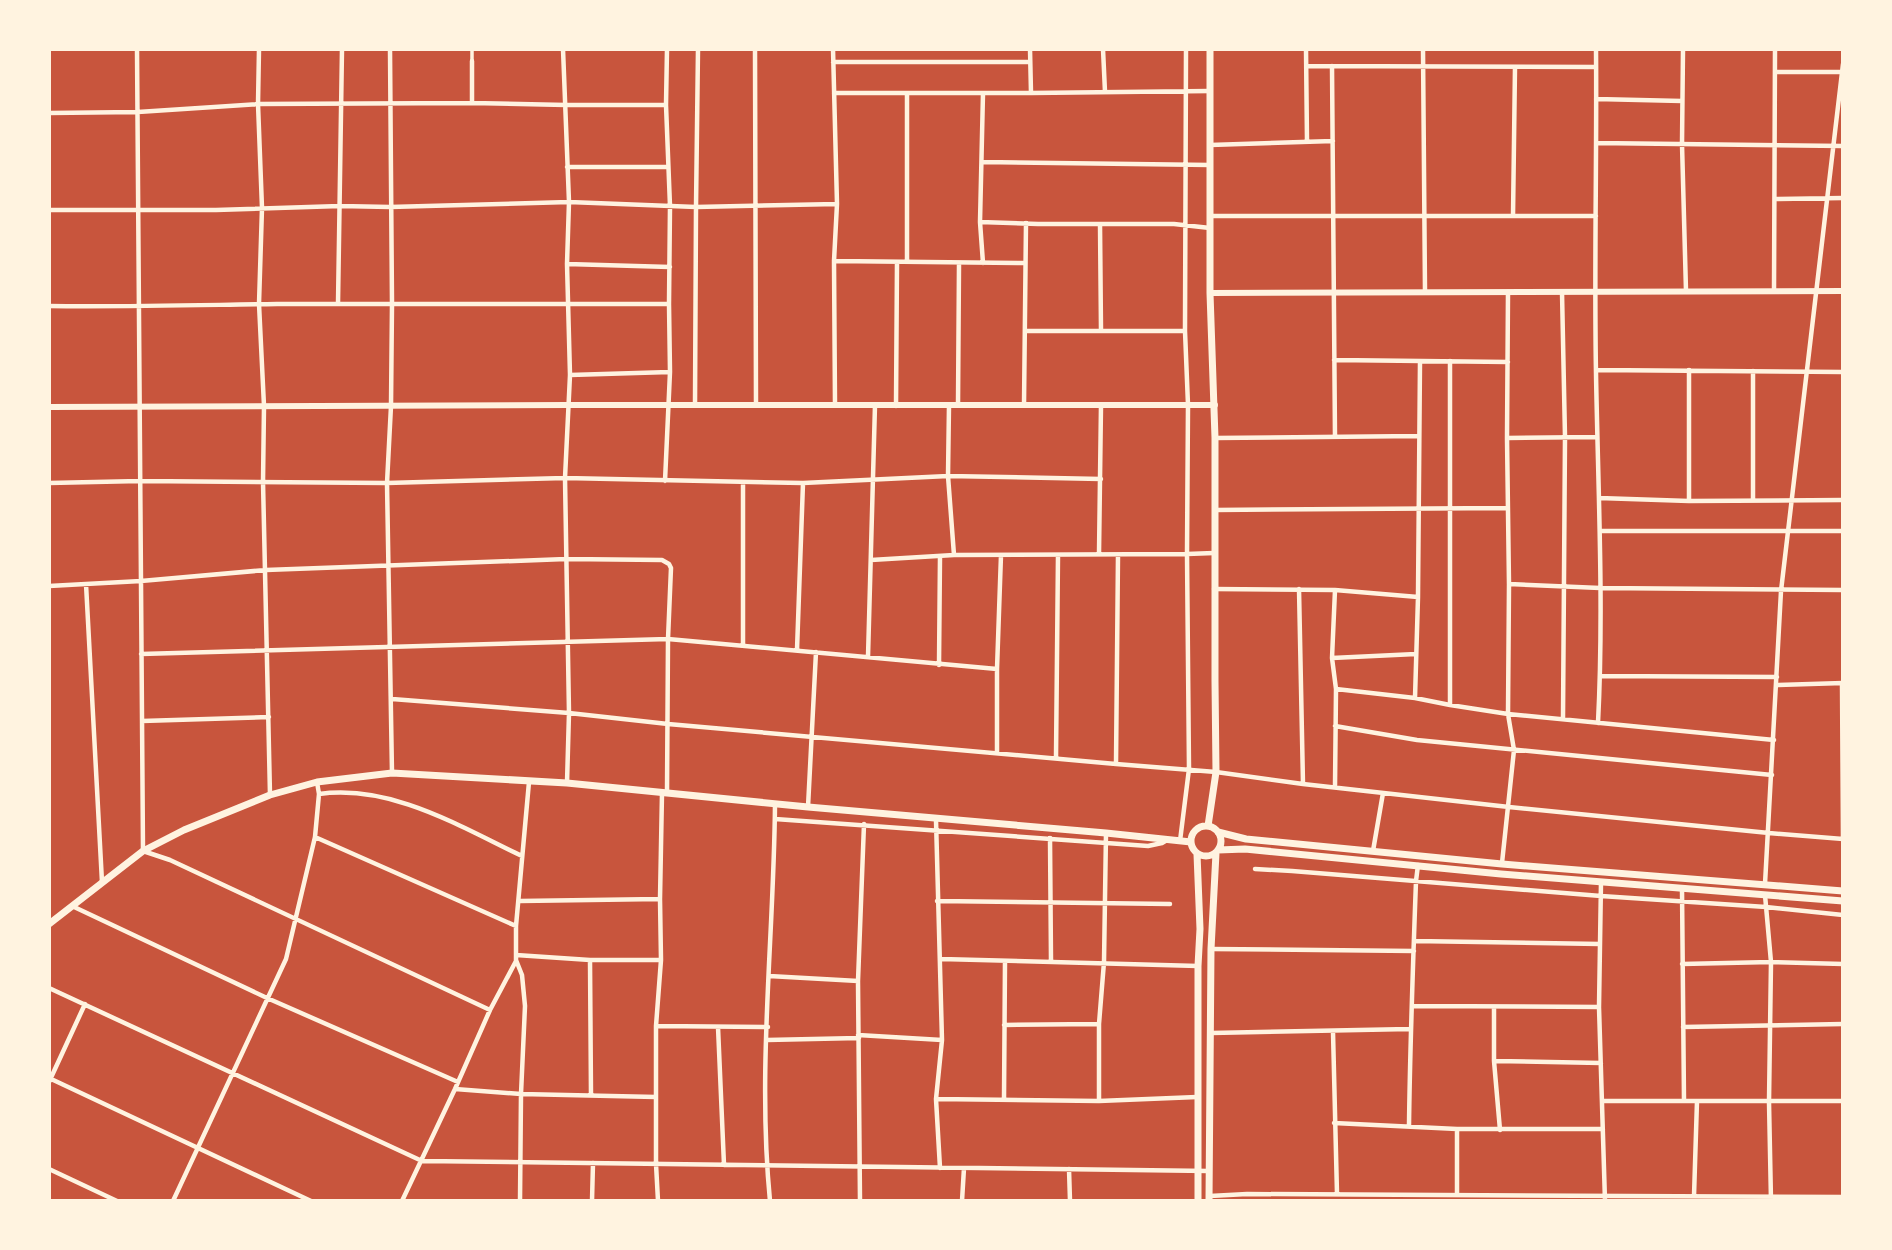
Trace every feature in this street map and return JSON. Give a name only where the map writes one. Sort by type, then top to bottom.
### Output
[{"type":"main road","points":[[1208,826],[1216,772],[1210,49]]},
{"type":"main road","points":[[49,925],[143,851],[184,830],[270,795],[317,782],[392,773],[567,783],[936,820],[1191,842]]},
{"type":"main road","points":[[1198,1201],[1200,929],[1197,854],[1191,842],[1196,830],[1208,826],[1218,832],[1246,839],[1502,864],[1843,891]]},
{"type":"main road","points":[[1209,1199],[1211,949],[1217,852],[1221,841],[1218,832]]},
{"type":"main road","points":[[1197,854],[1205,857],[1217,852],[1245,849],[1843,901]]},
{"type":"street","points":[[137,49],[143,851],[170,860],[490,1010]]},
{"type":"street","points":[[259,49],[262,208],[259,304],[264,406],[263,482],[270,795]]},
{"type":"street","points":[[338,304],[342,49]]},
{"type":"street","points":[[390,49],[392,304],[387,483],[392,773]]},
{"type":"street","points":[[472,49],[472,103]]},
{"type":"street","points":[[563,49],[569,202],[567,264],[570,375],[565,478],[569,713],[567,783]]},
{"type":"street","points":[[665,481],[670,372],[667,49]]},
{"type":"street","points":[[695,406],[698,49]]},
{"type":"street","points":[[755,49],[756,406]]},
{"type":"street","points":[[833,49],[837,204],[834,261],[835,405]]},
{"type":"street","points":[[1030,49],[1031,93]]},
{"type":"street","points":[[1103,49],[1105,92]]},
{"type":"street","points":[[1180,841],[1189,769],[1188,405],[1185,331],[1186,49]]},
{"type":"street","points":[[1306,49],[1307,142]]},
{"type":"street","points":[[1423,49],[1426,292]]},
{"type":"street","points":[[1596,49],[1596,370],[1601,531],[1601,676],[1598,723]]},
{"type":"street","points":[[1683,49],[1682,144],[1686,291]]},
{"type":"street","points":[[1774,291],[1775,49]]},
{"type":"street","points":[[833,62],[1030,61]]},
{"type":"street","points":[[1765,885],[1781,590],[1843,64]]},
{"type":"street","points":[[1307,66],[1596,67]]},
{"type":"street","points":[[1332,66],[1335,437]]},
{"type":"street","points":[[1513,216],[1515,67]]},
{"type":"street","points":[[1776,72],[1842,72]]},
{"type":"street","points":[[834,93],[1210,91]]},
{"type":"street","points":[[983,93],[980,222],[983,263]]},
{"type":"street","points":[[907,262],[908,94]]},
{"type":"street","points":[[1595,99],[1682,101]]},
{"type":"street","points":[[49,113],[138,112],[258,104],[666,105]]},
{"type":"street","points":[[1210,145],[1333,141]]},
{"type":"street","points":[[1596,143],[1843,146]]},
{"type":"street","points":[[982,162],[1210,166]]},
{"type":"street","points":[[567,167],[668,167]]},
{"type":"street","points":[[1775,199],[1843,198]]},
{"type":"street","points":[[49,210],[390,207],[569,202],[696,207],[837,204]]},
{"type":"street","points":[[1210,216],[1596,216]]},
{"type":"street","points":[[980,222],[1185,224],[1210,228]]},
{"type":"street","points":[[1024,405],[1026,223]]},
{"type":"street","points":[[1100,225],[1101,330]]},
{"type":"street","points":[[834,261],[1025,263]]},
{"type":"street","points":[[896,405],[897,262]]},
{"type":"street","points":[[567,264],[670,267]]},
{"type":"street","points":[[958,405],[959,264]]},
{"type":"street","points":[[1210,293],[1843,291]]},
{"type":"street","points":[[1502,864],[1514,750],[1508,714],[1508,292]]},
{"type":"street","points":[[1562,292],[1565,437],[1563,718]]},
{"type":"street","points":[[49,306],[669,304]]},
{"type":"street","points":[[1025,331],[1185,331]]},
{"type":"street","points":[[1334,360],[1508,362]]},
{"type":"street","points":[[1415,698],[1420,361]]},
{"type":"street","points":[[1450,361],[1450,705]]},
{"type":"street","points":[[1596,370],[1843,372]]},
{"type":"street","points":[[1689,370],[1689,500]]},
{"type":"street","points":[[1753,371],[1753,499]]},
{"type":"street","points":[[570,375],[670,372]]},
{"type":"street","points":[[868,657],[875,405]]},
{"type":"street","points":[[949,405],[948,476],[954,555]]},
{"type":"street","points":[[1099,554],[1101,405]]},
{"type":"street","points":[[49,407],[1215,405]]},
{"type":"street","points":[[1215,438],[1419,436]]},
{"type":"street","points":[[1507,438],[1597,437]]},
{"type":"street","points":[[49,483],[387,483],[565,478],[803,483],[948,476],[1101,480]]},
{"type":"street","points":[[743,482],[743,646]]},
{"type":"street","points":[[797,650],[803,483]]},
{"type":"street","points":[[1599,498],[1843,500]]},
{"type":"street","points":[[1214,510],[1508,508]]},
{"type":"street","points":[[1601,531],[1843,531]]},
{"type":"street","points":[[871,560],[954,555],[1214,553]]},
{"type":"street","points":[[998,753],[997,669],[1001,555]]},
{"type":"street","points":[[1056,758],[1058,555]]},
{"type":"street","points":[[1116,764],[1118,555]]},
{"type":"street","points":[[939,665],[940,556]]},
{"type":"street","points":[[49,586],[266,570],[566,559],[667,562],[671,568],[668,724],[660,899],[662,960],[656,1026],[658,1201]]},
{"type":"street","points":[[86,584],[102,882]]},
{"type":"street","points":[[1509,584],[1600,588],[1843,590]]},
{"type":"street","points":[[1214,589],[1335,590],[1418,597]]},
{"type":"street","points":[[1299,589],[1303,785]]},
{"type":"street","points":[[1335,590],[1332,658],[1336,689],[1335,788]]},
{"type":"street","points":[[141,654],[668,639],[997,669]]},
{"type":"street","points":[[807,807],[816,652]]},
{"type":"street","points":[[1332,658],[1416,654]]},
{"type":"street","points":[[1601,676],[1777,677]]},
{"type":"street","points":[[392,699],[1189,769],[1303,785],[1843,839],[1842,683],[1777,685]]},
{"type":"street","points":[[1336,689],[1415,698],[1508,714],[1774,740]]},
{"type":"street","points":[[142,721],[269,717]]},
{"type":"street","points":[[1335,726],[1417,740],[1772,775]]},
{"type":"street","points":[[173,1201],[286,959],[314,838],[319,794],[317,782]]},
{"type":"street","points":[[520,1201],[524,997],[522,975],[516,957],[516,926],[529,782]]},
{"type":"street","points":[[1373,851],[1383,793]]},
{"type":"street","points":[[319,794],[360,794],[416,806],[522,856]]},
{"type":"street","points":[[770,1201],[766,1164],[767,1041],[775,804]]},
{"type":"street","points":[[775,819],[1147,846],[1167,840]]},
{"type":"street","points":[[936,820],[942,1040],[936,1099],[940,1168]]},
{"type":"street","points":[[860,1201],[858,981],[864,824]]},
{"type":"street","points":[[1099,1101],[1106,833]]},
{"type":"street","points":[[314,838],[516,926]]},
{"type":"street","points":[[1050,838],[1051,961]]},
{"type":"street","points":[[1409,1126],[1413,940],[1418,865]]},
{"type":"street","points":[[1255,869],[1843,915]]},
{"type":"street","points":[[1601,881],[1600,1007],[1605,1198]]},
{"type":"street","points":[[1682,888],[1684,1101]]},
{"type":"street","points":[[1765,894],[1770,962],[1771,1199]]},
{"type":"street","points":[[520,901],[660,899]]},
{"type":"street","points":[[937,901],[1170,904]]},
{"type":"street","points":[[71,906],[267,998],[458,1082]]},
{"type":"street","points":[[1413,940],[1600,944]]},
{"type":"street","points":[[1211,949],[1414,951]]},
{"type":"street","points":[[516,957],[662,960]]},
{"type":"street","points":[[402,1201],[516,957]]},
{"type":"street","points":[[941,959],[1198,966]]},
{"type":"street","points":[[590,960],[591,1095]]},
{"type":"street","points":[[1003,1100],[1005,961]]},
{"type":"street","points":[[1682,964],[1843,964]]},
{"type":"street","points":[[769,976],[858,981]]},
{"type":"street","points":[[49,988],[422,1161],[1209,1171]]},
{"type":"street","points":[[85,1004],[50,1080],[311,1201]]},
{"type":"street","points":[[1413,1006],[1600,1007]]},
{"type":"street","points":[[1494,1007],[1494,1060],[1500,1130]]},
{"type":"street","points":[[1004,1025],[1099,1024]]},
{"type":"street","points":[[1683,1027],[1843,1024]]},
{"type":"street","points":[[656,1026],[768,1027]]},
{"type":"street","points":[[719,1027],[724,1165]]},
{"type":"street","points":[[1211,1033],[1410,1029]]},
{"type":"street","points":[[1333,1032],[1337,1194]]},
{"type":"street","points":[[767,1041],[858,1037],[942,1040]]},
{"type":"street","points":[[1494,1060],[1601,1063]]},
{"type":"street","points":[[455,1090],[656,1097]]},
{"type":"street","points":[[936,1099],[1099,1101],[1198,1097]]},
{"type":"street","points":[[1603,1101],[1843,1101]]},
{"type":"street","points":[[1694,1196],[1697,1101]]},
{"type":"street","points":[[1335,1123],[1500,1130],[1603,1129]]},
{"type":"street","points":[[1457,1129],[1457,1195]]},
{"type":"street","points":[[592,1201],[593,1163]]},
{"type":"street","points":[[962,1201],[964,1168]]},
{"type":"street","points":[[49,1169],[117,1201]]},
{"type":"street","points":[[1069,1169],[1070,1201]]},
{"type":"street","points":[[1209,1199],[1247,1194],[1423,1198],[1457,1195],[1771,1199],[1843,1197]]},
{"type":"street","points":[[1247,1194],[1247,1201]]}]
